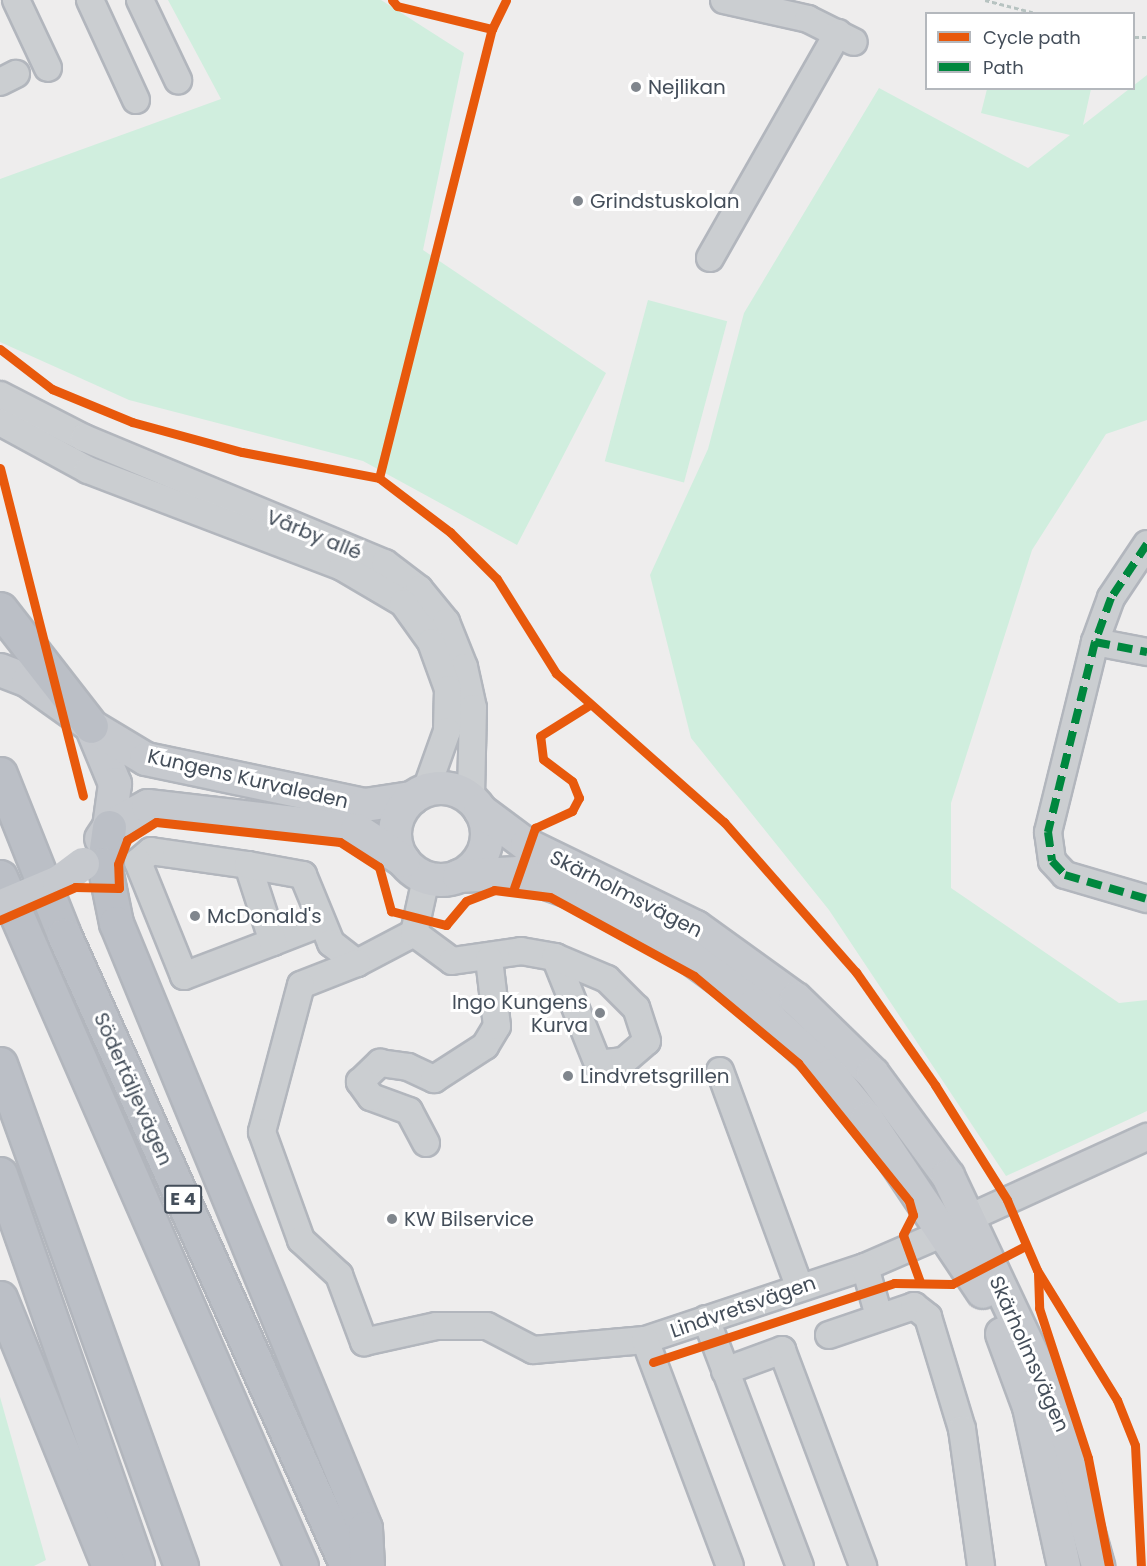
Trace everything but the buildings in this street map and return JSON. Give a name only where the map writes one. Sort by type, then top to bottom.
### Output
[{"type":"highway","points":[[0,609],[91,726]]},
{"type":"highway","name":"Södertäljevägen","points":[[0,774],[64,935],[347,1566]]},
{"type":"highway","points":[[109,828],[104,864],[116,923],[365,1528],[368,1566]]},
{"type":"highway","points":[[0,877],[301,1566]]},
{"type":"highway","points":[[0,1064],[181,1566]]},
{"type":"highway","points":[[0,1174],[137,1566]]},
{"type":"highway","points":[[0,1298],[109,1566]]},
{"type":"main road","name":"Kungens Kurvaleden","points":[[1,671],[59,699],[91,726],[146,759],[365,805],[419,794]]},
{"type":"main road","points":[[0,907],[59,882],[83,864],[109,828],[115,784],[91,726]]},
{"type":"main road","points":[[457,791],[475,805],[484,848],[459,876],[415,870],[395,827],[419,794],[457,791]]},
{"type":"main road","name":"Skärholmsvägen","points":[[475,805],[527,845],[696,927],[796,999],[839,1037],[908,1118],[958,1225],[1049,1389],[1098,1566]]},
{"type":"main road","name":"Kungens Kurvaleden","points":[[109,828],[148,806],[357,830],[415,870]]},
{"type":"main road","name":"Skärholmsvägen","points":[[459,876],[518,873],[545,881],[626,917],[713,972],[831,1075],[958,1225],[975,1274],[1029,1407],[1064,1566]]},
{"type":"street","points":[[16,0],[48,68]]},
{"type":"street","points":[[90,0],[136,100]]},
{"type":"street","points":[[140,0],[178,80]]},
{"type":"street","points":[[710,258],[846,37],[808,19],[724,0]]},
{"type":"street","name":"Vårby allé","points":[[0,395],[84,438],[385,563],[419,589],[446,622],[464,667],[473,708],[475,805]]},
{"type":"street","name":"Vårby allé","points":[[0,422],[88,470],[351,571],[404,603],[431,642],[448,689],[447,731],[419,794]]},
{"type":"street","points":[[1147,544],[1111,598],[1095,642],[1048,832],[1052,861],[1065,875],[1088,885],[1147,899]]},
{"type":"street","points":[[1095,642],[1147,652]]},
{"type":"street","points":[[322,924],[184,976],[138,862],[151,851],[303,875],[330,943],[357,963],[414,933]]},
{"type":"street","points":[[248,865],[273,942]]},
{"type":"street","points":[[414,933],[415,870]]},
{"type":"street","points":[[414,933],[452,961],[489,959],[521,951],[555,957]]},
{"type":"street","points":[[426,1143],[409,1111],[371,1097],[360,1082],[380,1063],[408,1066],[434,1079],[485,1046],[497,1026],[489,959]]},
{"type":"street","name":"Lindvretsvägen","points":[[357,963],[301,985],[262,1132],[302,1240],[339,1275],[364,1342],[436,1326],[487,1326],[533,1350],[645,1340],[799,1286],[865,1267],[1147,1137]]},
{"type":"street","points":[[720,1071],[799,1286]]},
{"type":"street","points":[[865,1267],[879,1316]]},
{"type":"street","points":[[829,1335],[879,1316],[914,1306],[928,1317],[940,1350],[962,1429],[981,1566]]},
{"type":"street","points":[[706,1319],[800,1566]]},
{"type":"street","points":[[645,1340],[730,1566]]},
{"type":"street","points":[[725,1371],[782,1350],[863,1566]]},
{"type":"path","points":[[985,0],[1031,12]]},
{"type":"green space","points":[[168,0],[381,0],[464,53],[423,250],[606,373],[517,545],[363,461],[129,400],[0,342],[0,179],[221,99]]},
{"type":"green space","points":[[1147,75],[1147,420],[1106,434],[1032,550],[951,803],[951,888],[1119,1003],[1147,1000],[1147,1111],[1006,1176],[829,910],[691,738],[650,575],[708,449],[744,313],[879,88],[1028,168],[1070,135],[981,113],[987,90],[1091,90],[1083,125],[1128,90],[1135,90],[1135,84]]},
{"type":"green space","points":[[648,300],[727,321],[684,483],[605,461]]},
{"type":"green space","points":[[0,1397],[46,1560],[34,1566],[0,1566]]},
{"type":"marked path","points":[[1147,544],[1111,598],[1095,642],[1048,832],[1052,861],[1065,875],[1147,899]]},
{"type":"marked path","points":[[1095,642],[1147,652]]},
{"type":"cycle path","points":[[392,0],[397,6],[492,29]]},
{"type":"cycle path","points":[[379,478],[492,29],[506,0]]},
{"type":"cycle path","points":[[0,349],[52,389],[132,422],[242,452],[379,478],[450,532],[497,579],[556,673],[724,822],[856,972],[935,1085],[1007,1200],[1037,1270],[1117,1400],[1135,1445],[1141,1566]]},
{"type":"cycle path","points":[[0,468],[83,796]]},
{"type":"cycle path","points":[[514,888],[535,828],[572,811],[579,798],[572,781],[543,759],[540,736],[588,706]]},
{"type":"cycle path","points":[[0,920],[75,887],[119,888],[118,864],[127,840],[156,822],[340,842],[379,867],[391,911],[446,925],[466,901],[494,890],[550,897],[694,976],[798,1063],[909,1201],[913,1215],[903,1235],[920,1282]]},
{"type":"cycle path","points":[[653,1362],[894,1283],[952,1284],[1025,1246]]},
{"type":"cycle path","points":[[1038,1273],[1039,1308],[1088,1458],[1109,1566]]},
{"type":"place","name":"Nejlikan","points":[[636,87]]},
{"type":"place","name":"Grindstuskolan","points":[[578,201]]},
{"type":"place","name":"McDonald's","points":[[195,916]]},
{"type":"place","name":"Ingo Kungens Kurva","points":[[600,1013]]},
{"type":"place","name":"Lindvretsgrillen","points":[[568,1076]]},
{"type":"place","name":"KW Bilservice","points":[[392,1219]]}]
